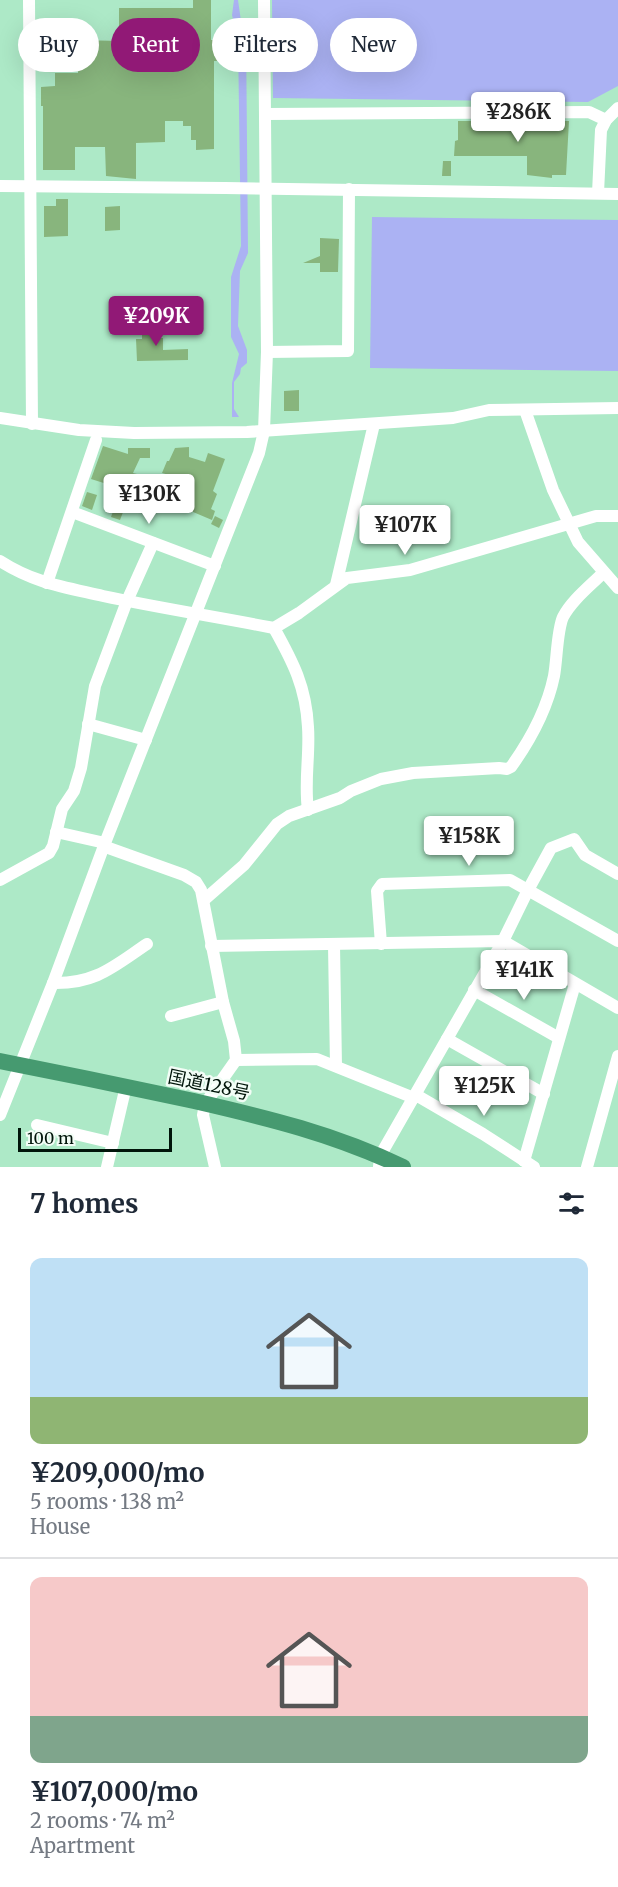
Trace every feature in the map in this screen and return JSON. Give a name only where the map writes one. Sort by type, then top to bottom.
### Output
[{"type":"highway","name":"国道128号","points":[[0,1061],[126,1086],[297,1125],[379,1161],[403,1167]]},
{"type":"street","points":[[29,0],[32,424]]},
{"type":"street","points":[[0,1115],[259,453],[264,431],[267,352],[264,0]]},
{"type":"street","points":[[598,193],[601,130],[606,120],[618,108]]},
{"type":"street","points":[[265,114],[589,112],[606,120]]},
{"type":"street","points":[[0,186],[618,194]]},
{"type":"street","points":[[267,352],[348,351],[349,189]]},
{"type":"street","points":[[0,418],[79,430],[134,433],[264,431],[453,418],[489,410],[618,408]]},
{"type":"street","points":[[525,410],[553,490],[578,542],[618,588]]},
{"type":"street","points":[[336,585],[374,424]]},
{"type":"street","points":[[47,583],[96,440]]},
{"type":"street","points":[[72,512],[215,566]]},
{"type":"street","points":[[0,561],[19,573],[47,583],[128,601],[274,628],[347,578],[410,570],[596,516],[618,516]]},
{"type":"street","points":[[0,880],[48,854],[53,846],[62,809],[74,791],[81,768],[95,686],[153,543]]},
{"type":"street","points":[[204,900],[244,865],[277,824],[290,816],[340,798],[381,778],[413,773],[507,769],[511,766],[530,740],[541,715],[554,677],[562,619],[571,606],[603,573]]},
{"type":"street","points":[[274,628],[290,656],[303,687],[308,728],[306,794],[308,810]]},
{"type":"street","points":[[88,724],[146,740]]},
{"type":"street","points":[[57,832],[104,845],[184,875],[196,882],[201,890],[223,1002],[234,1041],[236,1060],[205,1104],[203,1114],[215,1167]]},
{"type":"street","points":[[379,1161],[502,942],[551,848],[574,839],[585,855],[618,874]]},
{"type":"street","points":[[381,944],[377,891],[382,884],[510,880],[618,941]]},
{"type":"street","points":[[211,946],[502,942],[618,1008]]},
{"type":"street","points":[[53,983],[98,977],[147,944]]},
{"type":"street","points":[[334,945],[336,1066]]},
{"type":"street","points":[[236,1060],[317,1059],[415,1096],[529,1164],[544,1094],[575,984]]},
{"type":"street","points":[[474,990],[559,1038]]},
{"type":"street","points":[[171,1016],[223,1002]]},
{"type":"street","points":[[447,1039],[544,1094]]},
{"type":"street","points":[[587,1167],[618,1056]]},
{"type":"street","points":[[107,1167],[126,1086]]},
{"type":"street","points":[[37,1125],[112,1143]]},
{"type":"water","points":[[234,0],[238,0],[241,18],[233,18]]},
{"type":"water","points":[[272,0],[618,0],[618,86],[588,102],[273,98],[273,72],[318,72],[318,18],[272,18]]},
{"type":"water","points":[[238,72],[246,72],[248,253],[240,271],[238,326],[247,350],[247,363],[241,368],[234,382],[234,409],[239,417],[232,417],[232,383],[239,354],[231,337],[231,277],[241,246]]},
{"type":"water","points":[[372,217],[618,220],[618,371],[370,368]]},
{"type":"building","points":[[193,0],[211,0],[214,149],[196,150],[196,140],[191,140],[191,126],[183,126],[183,121],[165,121],[165,142],[136,143],[136,179],[106,176],[105,147],[75,147],[75,170],[43,170],[41,87],[55,86],[55,73],[99,72],[99,41],[111,41],[111,72],[200,72],[200,18],[119,18],[119,8],[193,8]]},
{"type":"building","points":[[458,121],[569,121],[566,175],[552,175],[552,178],[527,175],[527,156],[454,156],[455,141],[458,140]]},
{"type":"building","points":[[443,161],[451,161],[451,176],[442,176]]},
{"type":"building","points":[[56,199],[68,199],[68,236],[44,237],[44,206],[56,206]]},
{"type":"building","points":[[120,206],[120,230],[105,231],[105,207]]},
{"type":"building","points":[[320,238],[339,239],[338,272],[320,272],[320,263],[303,263],[320,256]]},
{"type":"building","points":[[142,324],[160,324],[163,350],[188,349],[188,360],[137,361],[136,339],[142,339]]},
{"type":"building","points":[[299,390],[299,411],[284,411],[284,391]]},
{"type":"building","points":[[103,446],[128,454],[128,448],[150,448],[150,458],[140,458],[133,473],[137,474],[134,482],[130,481],[126,490],[91,479]]},
{"type":"building","points":[[189,447],[189,457],[205,462],[208,453],[225,459],[213,491],[217,494],[211,509],[215,511],[212,520],[160,498],[169,475],[162,473],[167,461],[175,448]]},
{"type":"building","points":[[87,492],[97,495],[92,510],[82,506]]},
{"type":"building","points":[[116,503],[125,507],[120,520],[111,517]]},
{"type":"building","points":[[215,516],[223,520],[219,528],[211,524]]}]
